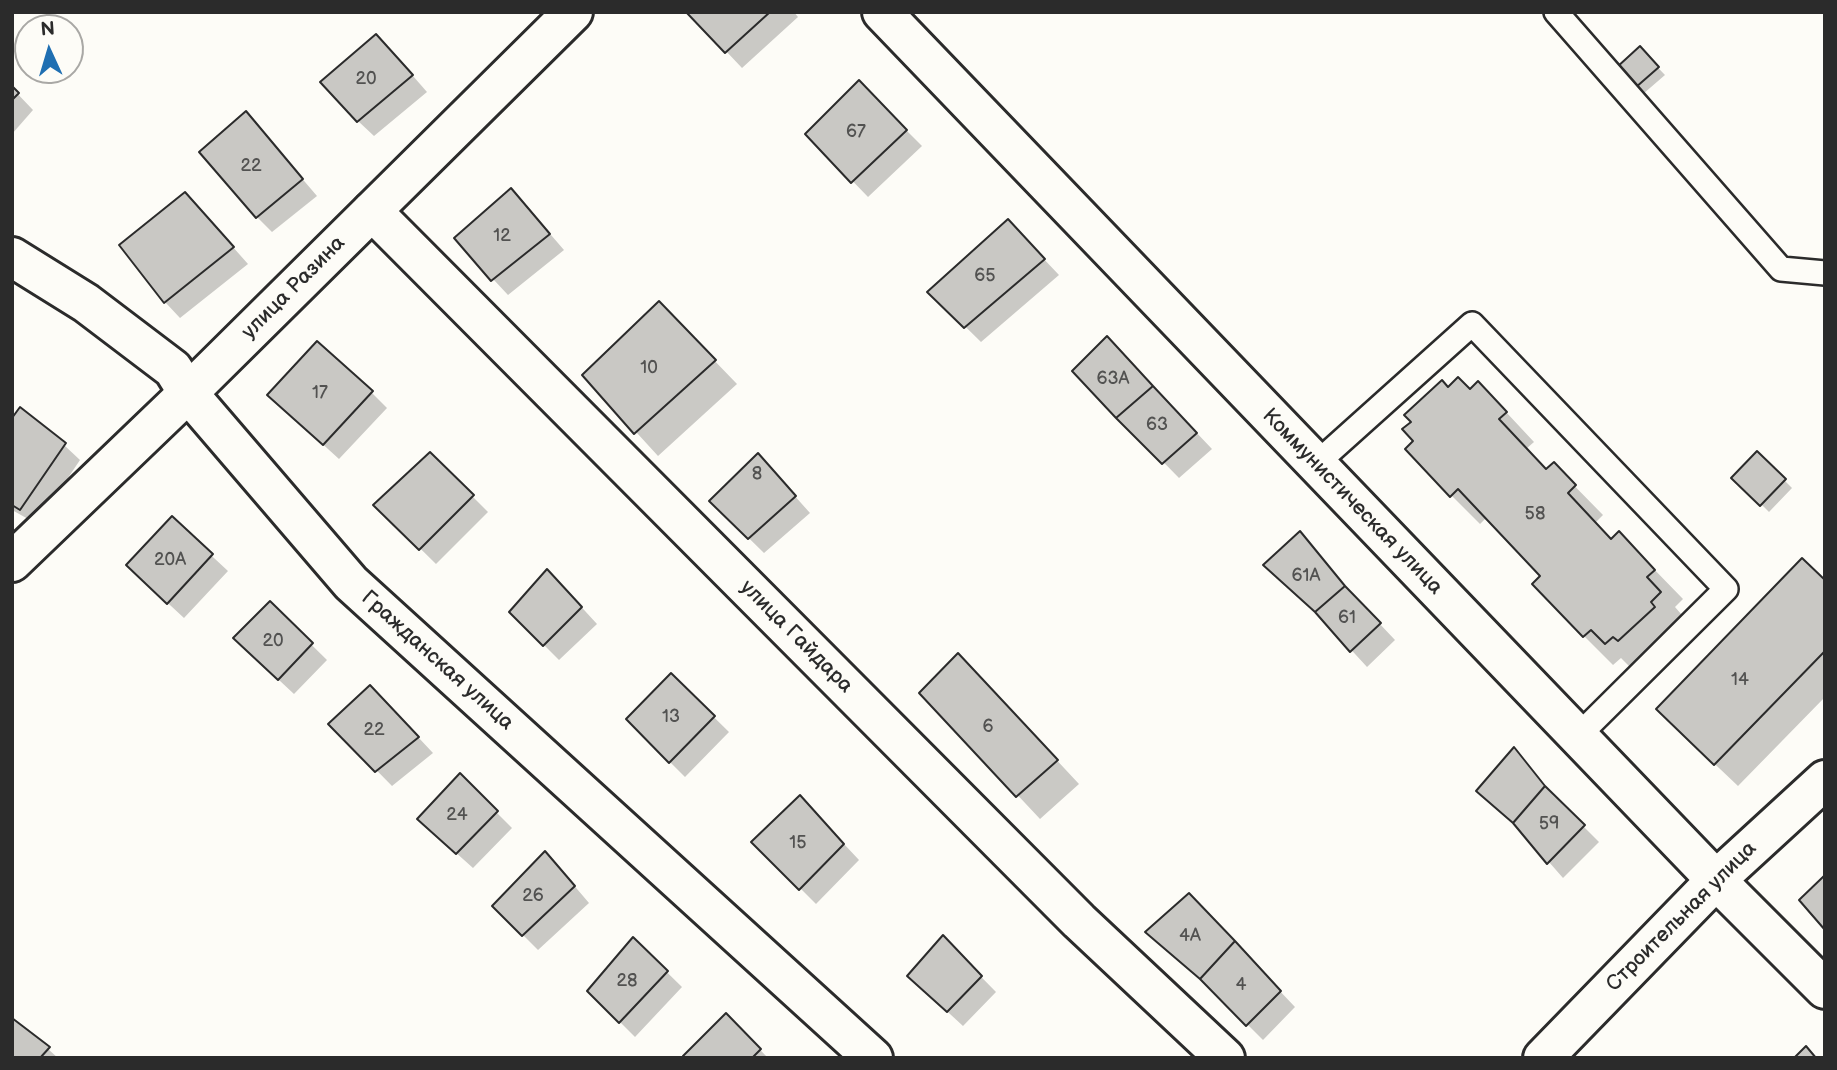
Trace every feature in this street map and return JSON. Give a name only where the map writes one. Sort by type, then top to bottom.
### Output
[{"type":"street","name":"улица Разина","points":[[12,562],[188,393],[573,12]]},
{"type":"street","name":"Коммунистическая улица","points":[[882,12],[1716,880],[1825,989]]},
{"type":"street","name":"улица Гайдара","points":[[372,211],[1079,921],[1225,1058]]},
{"type":"street","name":"Гражданская улица","points":[[12,257],[86,303],[173,369],[188,393],[351,583],[873,1058]]},
{"type":"street","name":"Строительная улица","points":[[1543,1058],[1716,880],[1825,780]]},
{"type":"lane","points":[[1556,12],[1781,269],[1825,273]]},
{"type":"lane","points":[[1317,464],[1472,324],[1726,589],[1578,736]]},
{"type":"building","points":[[686,12],[770,12],[725,53]]},
{"type":"building","points":[[376,34],[413,75],[357,122],[320,82]]},
{"type":"building","points":[[1640,46],[1659,67],[1635,88],[1616,68]]},
{"type":"building","points":[[859,80],[907,130],[851,183],[805,134]]},
{"type":"building","points":[[12,86],[19,93],[12,100]]},
{"type":"building","points":[[246,111],[303,179],[256,218],[199,152]]},
{"type":"building","points":[[511,188],[550,234],[491,281],[454,238]]},
{"type":"building","points":[[185,192],[234,247],[164,303],[119,245]]},
{"type":"building","points":[[1008,219],[1045,259],[964,328],[927,292]]},
{"type":"building","points":[[659,301],[716,360],[634,434],[582,375]]},
{"type":"building","points":[[1107,336],[1153,386],[1116,418],[1072,371]]},
{"type":"building","points":[[317,341],[373,391],[323,445],[267,395]]},
{"type":"building","points":[[1458,377],[1470,389],[1478,381],[1507,412],[1499,419],[1546,469],[1554,462],[1576,485],[1568,493],[1611,539],[1619,531],[1655,570],[1647,577],[1661,592],[1651,602],[1655,607],[1618,641],[1613,637],[1605,644],[1591,630],[1583,637],[1532,584],[1540,576],[1458,489],[1450,497],[1405,449],[1413,441],[1402,429],[1411,422],[1404,415],[1442,380],[1448,387]]},
{"type":"building","points":[[1153,386],[1197,433],[1162,464],[1116,418]]},
{"type":"building","points":[[20,407],[66,443],[20,510],[12,505],[12,418]]},
{"type":"building","points":[[1757,451],[1786,479],[1760,506],[1731,478]]},
{"type":"building","points":[[430,452],[474,495],[419,550],[373,505]]},
{"type":"building","points":[[758,453],[796,496],[748,539],[709,501]]},
{"type":"building","points":[[172,516],[213,554],[167,604],[126,565]]},
{"type":"building","points":[[1300,531],[1345,586],[1315,612],[1263,565]]},
{"type":"building","points":[[1802,558],[1825,580],[1825,651],[1714,765],[1656,709]]},
{"type":"building","points":[[547,569],[582,607],[543,646],[509,612]]},
{"type":"building","points":[[1345,586],[1381,623],[1350,652],[1315,612]]},
{"type":"building","points":[[270,601],[313,643],[278,680],[233,638]]},
{"type":"building","points":[[958,653],[1058,760],[1016,797],[919,693]]},
{"type":"building","points":[[671,673],[715,716],[669,763],[626,719]]},
{"type":"building","points":[[370,685],[419,737],[375,772],[328,724]]},
{"type":"building","points":[[1514,747],[1545,786],[1513,823],[1476,791]]},
{"type":"building","points":[[460,773],[498,811],[456,854],[417,819]]},
{"type":"building","points":[[1545,786],[1585,825],[1547,864],[1513,823]]},
{"type":"building","points":[[800,795],[844,844],[799,890],[751,842]]},
{"type":"building","points":[[545,851],[575,886],[522,936],[492,906]]},
{"type":"building","points":[[1825,875],[1825,930],[1799,900]]},
{"type":"building","points":[[1189,893],[1235,941],[1200,979],[1145,932]]},
{"type":"building","points":[[943,935],[982,976],[947,1012],[907,976]]},
{"type":"building","points":[[633,937],[668,971],[619,1023],[587,991]]},
{"type":"building","points":[[1235,941],[1281,991],[1246,1026],[1200,979]]},
{"type":"building","points":[[726,1013],[761,1049],[752,1058],[684,1058],[683,1056]]},
{"type":"building","points":[[12,1018],[50,1047],[40,1058],[12,1058]]},
{"type":"building","points":[[1806,1046],[1816,1058],[1794,1058]]}]
